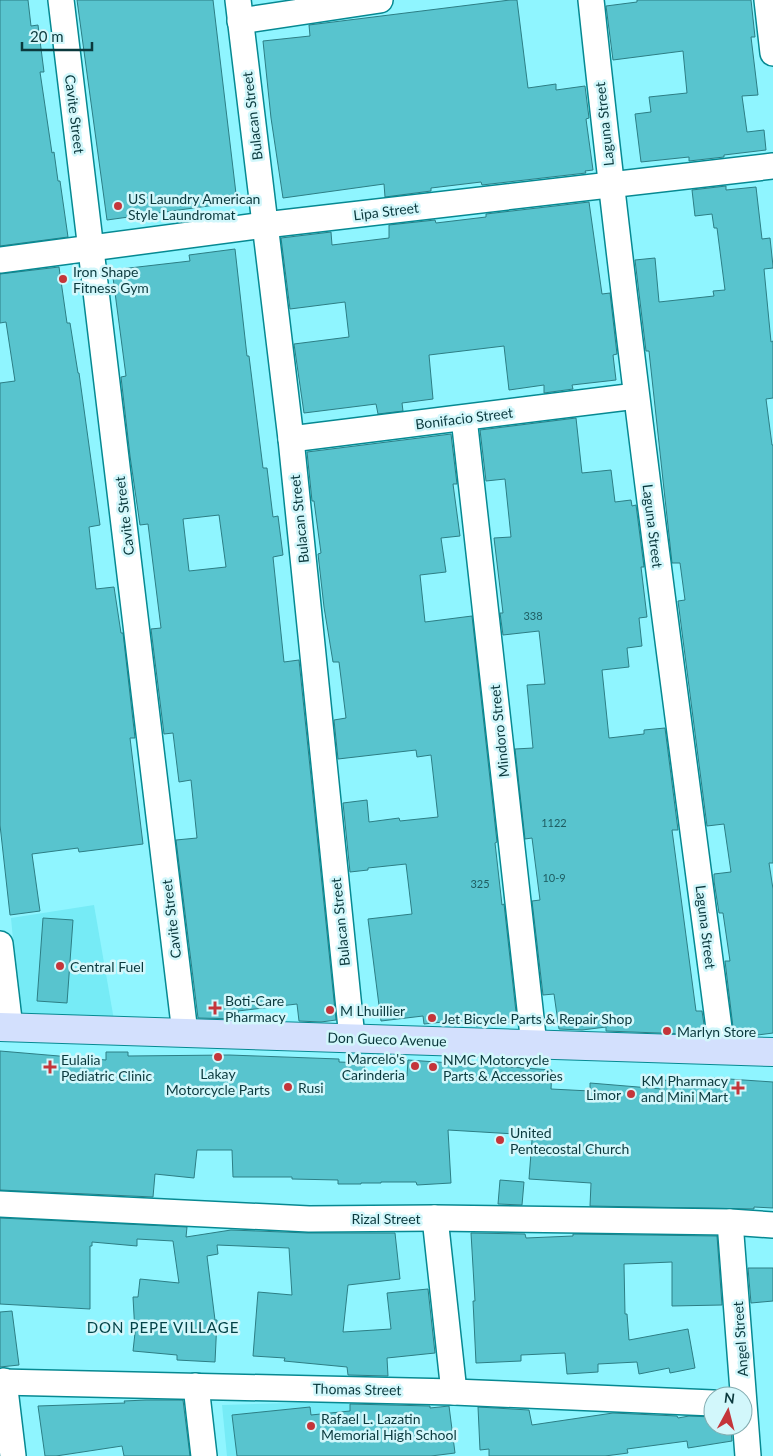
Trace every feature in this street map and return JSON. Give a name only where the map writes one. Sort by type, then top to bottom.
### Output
[{"type":"main road","name":"Don Gueco Avenue","points":[[5,1027],[773,1052]]},
{"type":"street","name":"Cavite Street","points":[[61,0],[184,1033]]},
{"type":"street","points":[[239,11],[380,0]]},
{"type":"street","name":"Laguna Street","points":[[591,0],[610,185],[636,396],[722,1051]]},
{"type":"street","points":[[767,0],[773,53]]},
{"type":"street","name":"Bulacan Street","points":[[239,11],[291,439],[352,1038]]},
{"type":"street","name":"Lipa Street","points":[[0,260],[265,225],[773,166]]},
{"type":"street","name":"Bonifacio Street","points":[[291,439],[636,396]]},
{"type":"street","name":"Mindoro Street","points":[[464,418],[534,1044]]},
{"type":"street","points":[[0,944],[5,1027]]},
{"type":"street","name":"Rizal Street","points":[[0,1204],[309,1219],[435,1218],[730,1222],[773,1225]]},
{"type":"street","points":[[435,1218],[454,1392]]},
{"type":"street","name":"Angel Street","points":[[730,1222],[743,1386]]},
{"type":"street","points":[[2,1381],[13,1456]]},
{"type":"street","name":"Thomas Street","points":[[2,1381],[454,1392],[703,1404]]},
{"type":"street","points":[[196,1386],[204,1456]]},
{"type":"street","name":"Angel Street","points":[[746,1436],[748,1456]]},
{"type":"shaded area","name":"Central Fuel","points":[[94,905],[114,1020],[20,1015],[11,918]]},
{"type":"shaded area","name":"Rafael L. Lazatin Memorial High School","points":[[394,1400],[401,1448],[393,1456],[227,1456],[222,1405]]},
{"type":"building","points":[[0,0],[28,0],[31,26],[38,25],[44,72],[40,72],[52,153],[54,152],[58,181],[60,181],[68,237],[0,246]]},
{"type":"building","points":[[77,0],[213,0],[237,202],[107,220]]},
{"type":"building","points":[[517,0],[528,88],[556,84],[556,90],[585,86],[589,118],[586,119],[593,170],[585,171],[586,173],[482,185],[481,182],[431,188],[431,191],[385,197],[384,184],[283,198],[271,118],[263,41],[310,36],[309,25]]},
{"type":"building","points":[[637,0],[751,0],[755,37],[751,37],[758,95],[742,96],[747,132],[764,130],[766,150],[689,161],[689,157],[641,162],[635,114],[651,112],[649,97],[687,93],[683,51],[613,60],[606,6],[637,2]]},
{"type":"building","points":[[726,186],[726,190],[756,187],[762,239],[770,238],[773,266],[773,268],[764,269],[771,342],[773,341],[773,398],[766,399],[773,445],[773,863],[769,863],[773,889],[773,1033],[750,1036],[736,1035],[733,1027],[725,961],[730,961],[723,913],[719,913],[714,881],[714,874],[731,872],[724,824],[707,826],[678,601],[685,600],[680,563],[672,563],[649,351],[646,351],[635,260],[655,258],[659,302],[714,296],[713,291],[725,290],[717,228],[714,228],[712,214],[695,216],[692,190]]},
{"type":"building","points":[[589,202],[602,294],[610,293],[617,354],[613,355],[616,380],[572,385],[573,389],[544,393],[544,385],[509,390],[504,346],[429,355],[433,399],[402,403],[403,411],[378,414],[376,404],[304,413],[294,344],[349,337],[345,302],[290,309],[281,238],[331,232],[332,245],[389,238],[389,225],[435,220],[436,223],[486,217],[486,214]]},
{"type":"building","points":[[235,249],[247,356],[249,356],[263,468],[267,468],[273,517],[278,516],[283,555],[273,557],[284,662],[299,660],[336,1020],[321,1022],[299,1021],[297,1004],[238,1011],[239,1019],[198,1018],[176,840],[197,838],[191,780],[179,782],[173,733],[164,734],[151,629],[161,628],[148,524],[140,525],[130,456],[121,377],[126,376],[112,270],[190,261],[189,255]],"holes":[[[219,515],[226,567],[189,571],[183,519]]]},
{"type":"building","points":[[59,267],[67,323],[70,323],[79,373],[100,525],[89,527],[96,589],[114,587],[121,633],[123,633],[135,738],[130,738],[143,844],[79,852],[78,848],[32,854],[40,911],[10,915],[0,825],[0,383],[15,381],[6,322],[0,323],[0,274]]},
{"type":"building","points":[[576,418],[582,473],[611,470],[615,502],[631,500],[632,506],[636,505],[644,567],[641,567],[647,617],[639,618],[642,646],[627,648],[629,667],[602,670],[609,738],[644,734],[644,730],[665,728],[678,830],[672,830],[696,1011],[702,1011],[705,1031],[685,1034],[606,1031],[606,1027],[582,1030],[559,1029],[554,994],[543,995],[532,901],[540,900],[532,838],[525,839],[515,749],[533,748],[527,685],[545,684],[539,631],[503,635],[500,613],[503,613],[494,538],[511,537],[505,479],[486,481],[480,430]]},
{"type":"building","points":[[451,434],[457,484],[453,484],[460,536],[441,538],[446,572],[420,575],[425,622],[472,616],[497,842],[495,843],[517,1021],[476,1026],[476,1020],[424,1024],[423,1016],[381,1021],[368,919],[412,914],[406,864],[350,872],[343,803],[367,800],[369,822],[399,818],[400,821],[438,817],[431,755],[417,757],[416,750],[338,759],[334,720],[346,718],[339,662],[333,662],[324,607],[318,554],[321,553],[314,501],[312,501],[307,452]]},
{"type":"building","points":[[43,918],[73,920],[67,1003],[37,1001]]},
{"type":"building","points":[[0,1051],[106,1060],[106,1052],[128,1052],[128,1056],[229,1055],[339,1059],[339,1062],[365,1063],[364,1073],[407,1076],[408,1060],[552,1070],[551,1089],[590,1091],[590,1083],[662,1089],[663,1080],[714,1084],[714,1078],[773,1082],[773,1208],[590,1206],[591,1183],[529,1179],[532,1140],[514,1139],[515,1134],[448,1130],[451,1183],[417,1185],[416,1182],[338,1184],[338,1180],[292,1179],[292,1177],[233,1177],[232,1150],[197,1150],[194,1178],[155,1174],[153,1197],[0,1190]]},
{"type":"building","points":[[500,1180],[524,1182],[522,1205],[498,1204]]},
{"type":"building","points":[[0,1218],[187,1227],[186,1237],[231,1230],[308,1233],[395,1233],[400,1279],[348,1285],[343,1332],[391,1329],[387,1293],[428,1289],[435,1353],[387,1358],[388,1376],[348,1375],[347,1367],[284,1361],[285,1358],[253,1356],[258,1292],[292,1295],[289,1248],[217,1245],[218,1254],[207,1256],[215,1320],[217,1320],[215,1362],[177,1360],[177,1355],[133,1351],[135,1333],[133,1297],[138,1297],[140,1279],[179,1283],[173,1241],[137,1239],[137,1246],[92,1242],[92,1246],[90,1246],[90,1309],[0,1304]]},
{"type":"building","points":[[471,1233],[525,1234],[526,1238],[573,1236],[573,1234],[717,1236],[722,1305],[672,1306],[672,1262],[624,1264],[625,1314],[627,1314],[629,1340],[688,1329],[695,1368],[670,1373],[669,1368],[639,1374],[637,1362],[598,1364],[598,1372],[567,1374],[565,1353],[521,1355],[521,1361],[476,1363]]},
{"type":"building","points":[[748,1268],[773,1268],[773,1301],[751,1303]]},
{"type":"building","points":[[12,1311],[19,1365],[0,1367],[0,1312]]},
{"type":"building","points":[[183,1400],[190,1456],[124,1456],[122,1446],[45,1456],[38,1406],[125,1403],[124,1401]]},
{"type":"building","name":"Rafael L. Lazatin Memorial High School","points":[[350,1404],[430,1406],[430,1408],[449,1406],[455,1453],[431,1456],[237,1456],[232,1415],[310,1407],[311,1415],[350,1411]]},
{"type":"building","points":[[478,1407],[529,1410],[532,1425],[613,1413],[677,1416],[678,1418],[703,1417],[703,1436],[732,1436],[732,1441],[688,1448],[687,1441],[627,1449],[628,1453],[605,1456],[489,1456],[489,1449],[480,1450]]},
{"type":"place","name":"US Laundry American Style Laundromat","points":[[118,206]]},
{"type":"place","name":"Iron Shape Fitness Gym","points":[[63,279]]},
{"type":"place","name":"Central Fuel","points":[[60,966]]},
{"type":"place","name":"Boti-Care Pharmacy","points":[[215,1008]]},
{"type":"place","name":"M Lhuillier","points":[[330,1010]]},
{"type":"place","name":"Jet Bicycle Parts & Repair Shop","points":[[432,1018]]},
{"type":"place","name":"Marlyn Store","points":[[667,1031]]},
{"type":"place","name":"Lakay Motorcycle Parts","points":[[218,1057]]},
{"type":"place","name":"Marcelo's Carinderia","points":[[415,1066]]},
{"type":"place","name":"Eulalia Pediatric Clinic","points":[[50,1067]]},
{"type":"place","name":"NMC Motorcycle Parts & Accessories","points":[[433,1067]]},
{"type":"place","name":"Rusi","points":[[288,1087]]},
{"type":"place","name":"KM Pharmacy and Mini Mart","points":[[738,1088]]},
{"type":"place","name":"Limor","points":[[631,1094]]},
{"type":"place","name":"United Pentecostal Church","points":[[500,1140]]},
{"type":"place","name":"Rafael L. Lazatin Memorial High School","points":[[311,1426]]},
{"type":"district","name":"DON PEPE VILLAGE","points":[[163,1327]]}]
